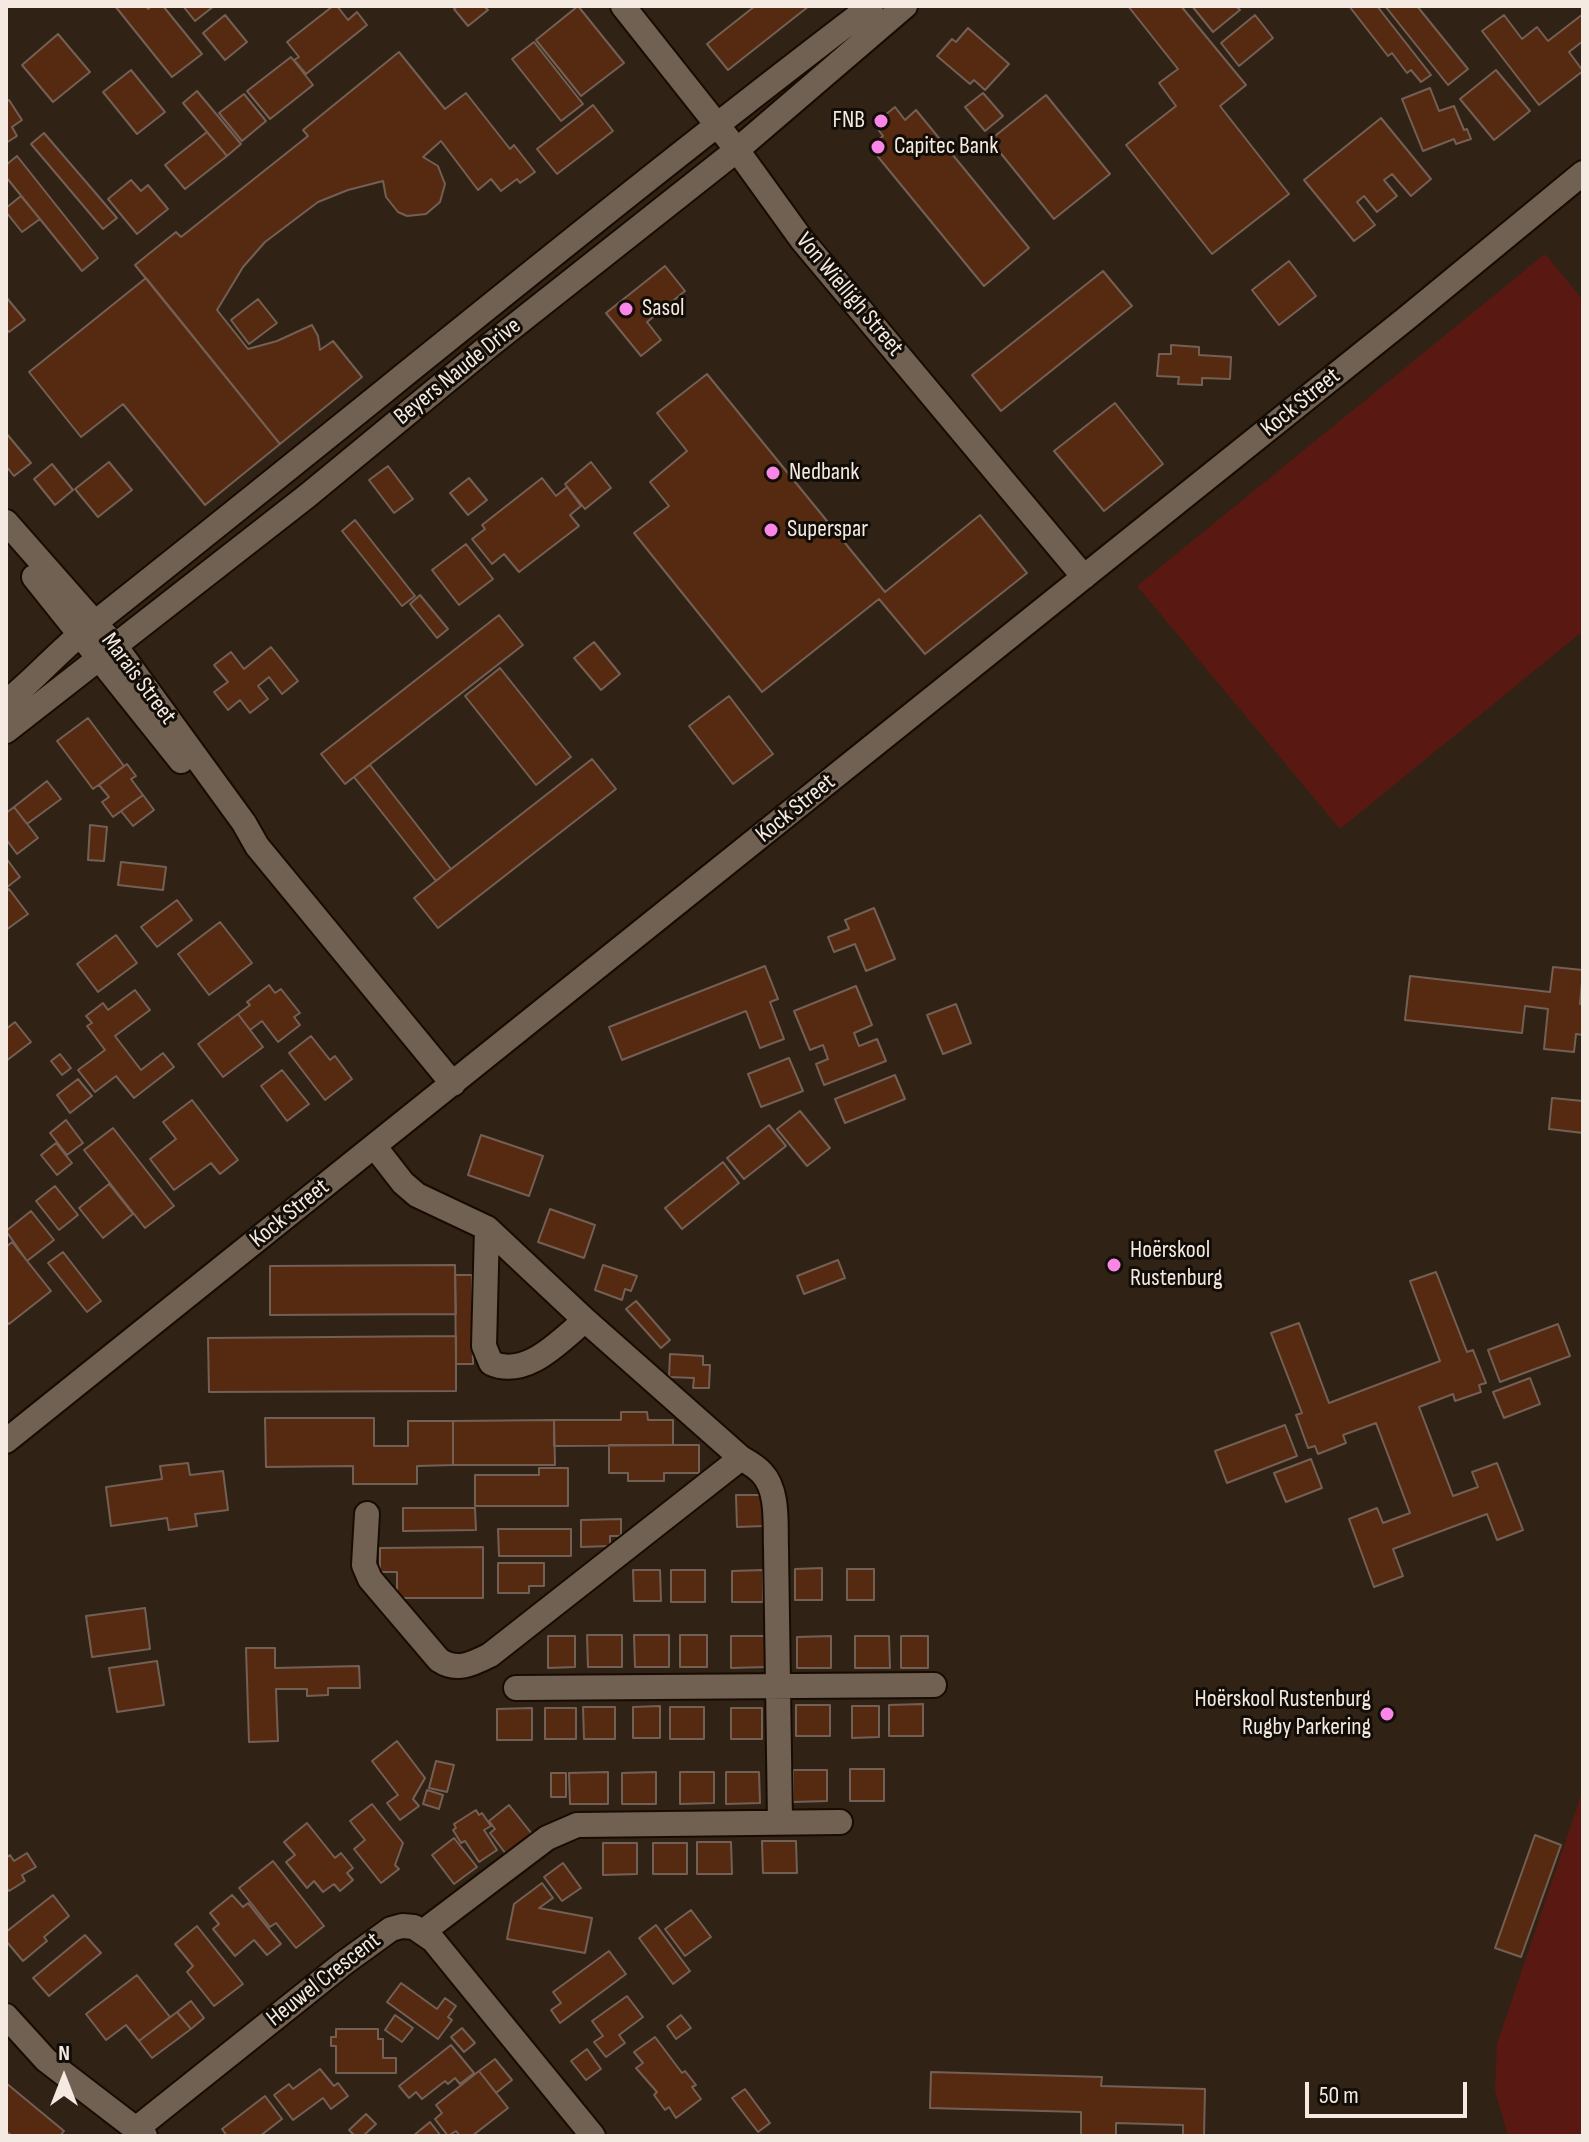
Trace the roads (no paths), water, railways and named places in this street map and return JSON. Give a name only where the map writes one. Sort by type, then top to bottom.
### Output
[{"type":"street","name":"Von Wielligh Street","points":[[623,6],[737,150],[802,240],[1084,577]]},
{"type":"street","name":"Beyers Naude Drive","points":[[6,702],[87,630],[716,124],[871,6]]},
{"type":"street","name":"Beyers Naude Drive","points":[[6,731],[307,496],[489,346],[737,150],[905,6]]},
{"type":"street","name":"Kock Street","points":[[6,1441],[1479,261],[1583,173]]},
{"type":"street","name":"Marais Street","points":[[6,522],[87,630]]},
{"type":"street","name":"Marais Street","points":[[6,541],[107,653],[244,823],[257,846],[453,1084]]},
{"type":"street","points":[[375,1147],[403,1183],[417,1195],[487,1228],[585,1320],[769,1481],[776,1548],[780,1822]]},
{"type":"street","points":[[487,1228],[484,1346],[491,1363],[503,1369],[534,1361],[585,1320]]},
{"type":"street","points":[[367,1514],[364,1556],[370,1579],[439,1660],[448,1666],[459,1667],[490,1655],[741,1458]]},
{"type":"street","points":[[516,1688],[934,1685]]},
{"type":"street","points":[[593,2136],[424,1931],[547,1838],[577,1825],[840,1822]]},
{"type":"street","name":"Heuwel Crescent","points":[[140,2132],[377,1938],[402,1926],[424,1931]]},
{"type":"street","points":[[6,2016],[46,2060],[140,2132]]},
{"type":"place","name":"FNB","points":[[881,121]]},
{"type":"place","name":"Capitec Bank","points":[[878,147]]},
{"type":"place","name":"Sasol","points":[[626,309]]},
{"type":"place","name":"Nedbank","points":[[773,473]]},
{"type":"place","name":"Superspar","points":[[771,530]]},
{"type":"place","name":"Hoërskool Rustenburg","points":[[1114,1265]]},
{"type":"place","name":"Hoërskool Rustenburg Rugby Parkering","points":[[1387,1714]]}]
